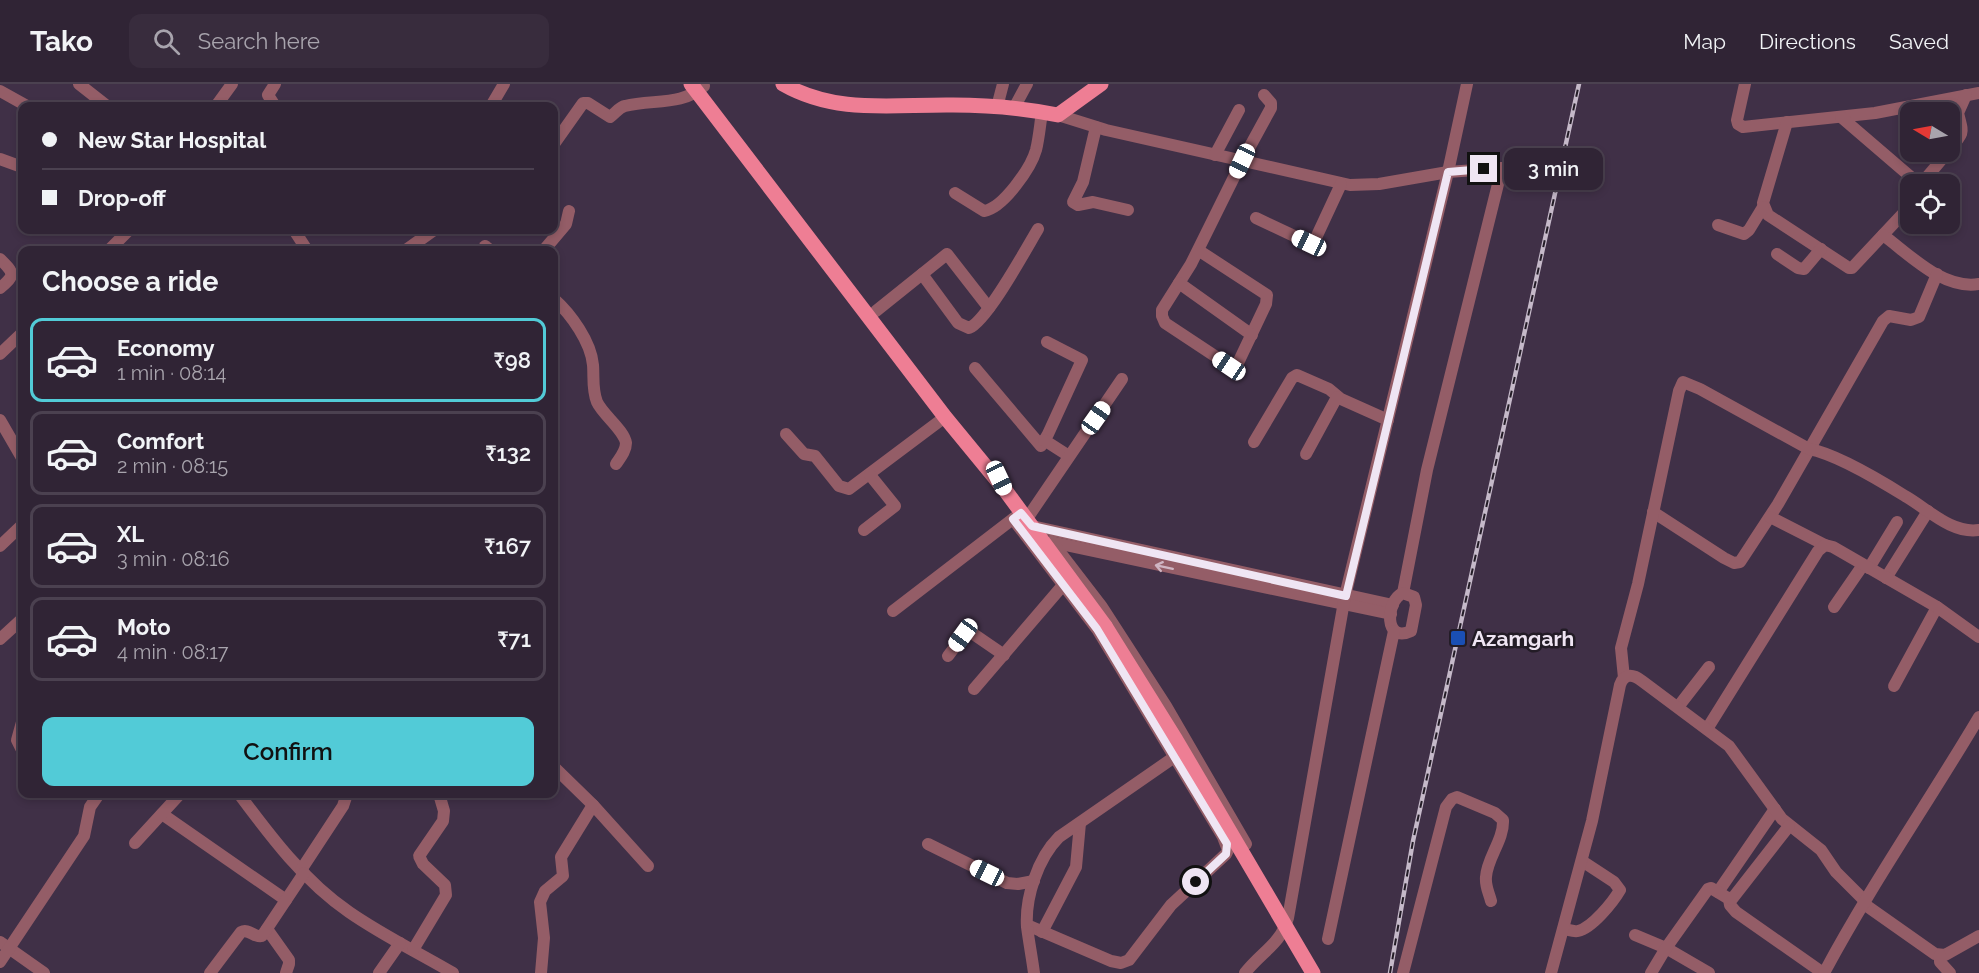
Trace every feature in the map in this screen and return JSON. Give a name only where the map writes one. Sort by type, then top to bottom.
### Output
[{"type":"main road","points":[[783,84],[817,100],[846,105],[955,105],[1014,108],[1050,114],[1101,84]]},
{"type":"main road","points":[[699,87],[876,311],[993,465],[1023,519],[1047,541],[1105,626],[1176,741],[1313,973]]},
{"type":"main road","points":[[699,87],[945,417],[1005,490]]},
{"type":"street","points":[[79,84],[102,102]]},
{"type":"street","points":[[219,102],[232,84]]},
{"type":"street","points":[[272,102],[268,95],[275,84]]},
{"type":"street","points":[[493,102],[504,84]]},
{"type":"street","points":[[997,107],[1003,84]]},
{"type":"street","points":[[1014,108],[1026,84]]},
{"type":"street","points":[[1245,973],[1278,941],[1288,918],[1345,600],[1467,84]]},
{"type":"street","points":[[1744,84],[1737,116],[1738,124],[1743,127],[1875,113],[1973,94]]},
{"type":"street","points":[[558,138],[583,103],[588,103],[610,117],[623,106],[678,100],[699,87]]},
{"type":"street","points":[[0,91],[20,102]]},
{"type":"street","points":[[1960,110],[1973,94]]},
{"type":"street","points":[[1198,250],[1267,295],[1268,302],[1237,365],[1233,368],[1165,323],[1162,310],[1198,250],[1271,108],[1271,103],[1264,95]]},
{"type":"street","points":[[1215,155],[1239,110]]},
{"type":"street","points":[[955,193],[984,211],[988,211],[1003,199],[1019,183],[1036,152],[1050,114],[1096,128],[1341,184],[1367,185],[1448,172],[1528,166]]},
{"type":"street","points":[[1841,117],[1908,174]]},
{"type":"street","points":[[1960,118],[1962,132],[1960,135]]},
{"type":"street","points":[[1718,225],[1744,234],[1749,230],[1763,207],[1787,122]]},
{"type":"street","points":[[1096,128],[1083,182],[1073,202],[1078,205],[1093,202],[1128,210]]},
{"type":"street","points":[[0,159],[18,166]]},
{"type":"street","points":[[1929,174],[1939,162]]},
{"type":"street","points":[[1403,593],[1427,470],[1502,168]]},
{"type":"street","points":[[1256,218],[1309,243],[1314,242],[1341,184]]},
{"type":"street","points":[[1763,207],[1768,215],[1852,268],[1900,217]]},
{"type":"street","points":[[558,233],[566,224],[569,211]]},
{"type":"street","points":[[922,274],[961,326],[969,328],[975,326],[989,308],[1038,229]]},
{"type":"street","points":[[113,246],[125,234]]},
{"type":"street","points":[[412,246],[428,234]]},
{"type":"street","points":[[547,246],[558,234]]},
{"type":"street","points":[[1883,235],[1937,274],[1958,282],[1979,284]]},
{"type":"street","points":[[1777,254],[1798,268],[1804,269],[1821,249]]},
{"type":"street","points":[[876,311],[947,254],[989,308]]},
{"type":"street","points":[[0,259],[11,270],[12,275],[10,280],[0,288]]},
{"type":"street","points":[[1653,512],[1734,563],[1740,562],[1770,517],[1883,321],[1889,316],[1911,320],[1919,317],[1937,274]]},
{"type":"street","points":[[1179,283],[1252,335]]},
{"type":"street","points":[[558,303],[570,314],[591,355],[598,405],[625,440],[625,450],[616,464]]},
{"type":"street","points":[[0,353],[18,337]]},
{"type":"street","points":[[975,369],[1041,446],[1082,360],[1047,342]]},
{"type":"street","points":[[1254,442],[1295,375],[1323,386],[1337,397],[1388,420]]},
{"type":"street","points":[[893,611],[1023,519],[1122,379]]},
{"type":"street","points":[[1624,678],[1621,648],[1679,391],[1683,382],[1809,449],[1827,454],[1905,496],[1961,530],[1979,530]]},
{"type":"street","points":[[1306,454],[1337,397]]},
{"type":"street","points":[[786,434],[804,454],[815,456],[842,488],[849,489],[945,417]]},
{"type":"street","points":[[0,420],[18,451]]},
{"type":"street","points":[[1044,440],[1069,456]]},
{"type":"street","points":[[864,530],[895,506],[870,475]]},
{"type":"street","points":[[1886,578],[1928,511]]},
{"type":"street","points":[[1770,517],[1833,547],[1937,607],[1979,637]]},
{"type":"street","points":[[1023,519],[1345,600]]},
{"type":"street","points":[[1023,519],[1064,584],[1097,629],[1173,758],[1223,837],[1228,850],[1171,905],[1129,960],[1121,963],[1111,961],[1027,925]]},
{"type":"street","points":[[1834,607],[1897,522]]},
{"type":"street","points":[[3,538],[18,528]]},
{"type":"street","points":[[1047,541],[1392,609]]},
{"type":"street","points":[[1047,541],[1096,599],[1166,706],[1288,918]]},
{"type":"street","points":[[1707,729],[1818,551],[1825,545]]},
{"type":"street","points":[[974,689],[1064,584]]},
{"type":"street","points":[[1403,593],[1414,597],[1416,605],[1411,631],[1405,634],[1391,629],[1389,622],[1392,609],[1398,595],[1403,593]]},
{"type":"street","points":[[1894,686],[1937,607]]},
{"type":"street","points":[[0,639],[18,623]]},
{"type":"street","points":[[948,656],[969,631],[1004,655]]},
{"type":"street","points":[[1328,939],[1394,631]]},
{"type":"street","points":[[1678,707],[1709,667]]},
{"type":"street","points":[[1551,973],[1592,821],[1620,685],[1629,675],[1637,677],[1729,746],[1789,826],[1821,850],[1836,872],[1864,903],[1928,950],[1940,955],[1950,953],[1979,936]]},
{"type":"street","points":[[1724,895],[1736,912],[1823,973],[1979,717]]},
{"type":"street","points":[[1034,973],[1027,925],[1029,904],[1034,881],[1052,844],[1173,758]]},
{"type":"street","points":[[558,771],[593,805],[648,866]]},
{"type":"street","points":[[1403,973],[1446,807],[1456,797],[1495,813],[1503,820],[1502,832],[1486,874],[1491,901]]},
{"type":"street","points":[[0,962],[4,946],[84,836],[90,807],[96,798]]},
{"type":"street","points":[[135,843],[176,798]]},
{"type":"street","points":[[242,798],[278,845],[317,886],[349,912],[453,973]]},
{"type":"street","points":[[210,973],[241,932],[247,931],[260,937],[267,929],[347,798]]},
{"type":"street","points":[[413,950],[446,895],[445,885],[419,860],[418,856],[443,821],[444,812],[439,798]]},
{"type":"street","points":[[541,973],[544,938],[540,908],[542,896],[544,891],[561,880],[563,876],[561,857],[593,805]]},
{"type":"street","points":[[1724,895],[1775,809]]},
{"type":"street","points":[[162,814],[286,900]]},
{"type":"street","points":[[1042,932],[1076,867],[1080,823]]},
{"type":"street","points":[[1651,973],[1708,889],[1711,888],[1732,899],[1789,826]]},
{"type":"street","points":[[928,844],[1006,883],[1018,884],[1034,881]]},
{"type":"street","points":[[1564,929],[1577,931],[1587,927],[1620,890],[1614,882],[1582,861]]},
{"type":"street","points":[[267,929],[289,960],[286,973]]},
{"type":"street","points":[[1635,935],[1666,948],[1709,973]]},
{"type":"street","points":[[378,973],[400,943]]},
{"type":"street","points":[[4,946],[44,973]]},
{"type":"street","points":[[1940,955],[1940,962],[1950,973]]},
{"type":"street","points":[[1129,960],[1131,973]]},
{"type":"railway","points":[[1390,973],[1413,841],[1579,84]]},
{"type":"place","name":"Azamgarh","points":[[1458,638]]},
{"type":"route","points":[[1196,882],[1226,854],[1227,844],[1097,629],[1013,519],[1021,513],[1032,526],[1346,596],[1448,172],[1484,169]]}]
